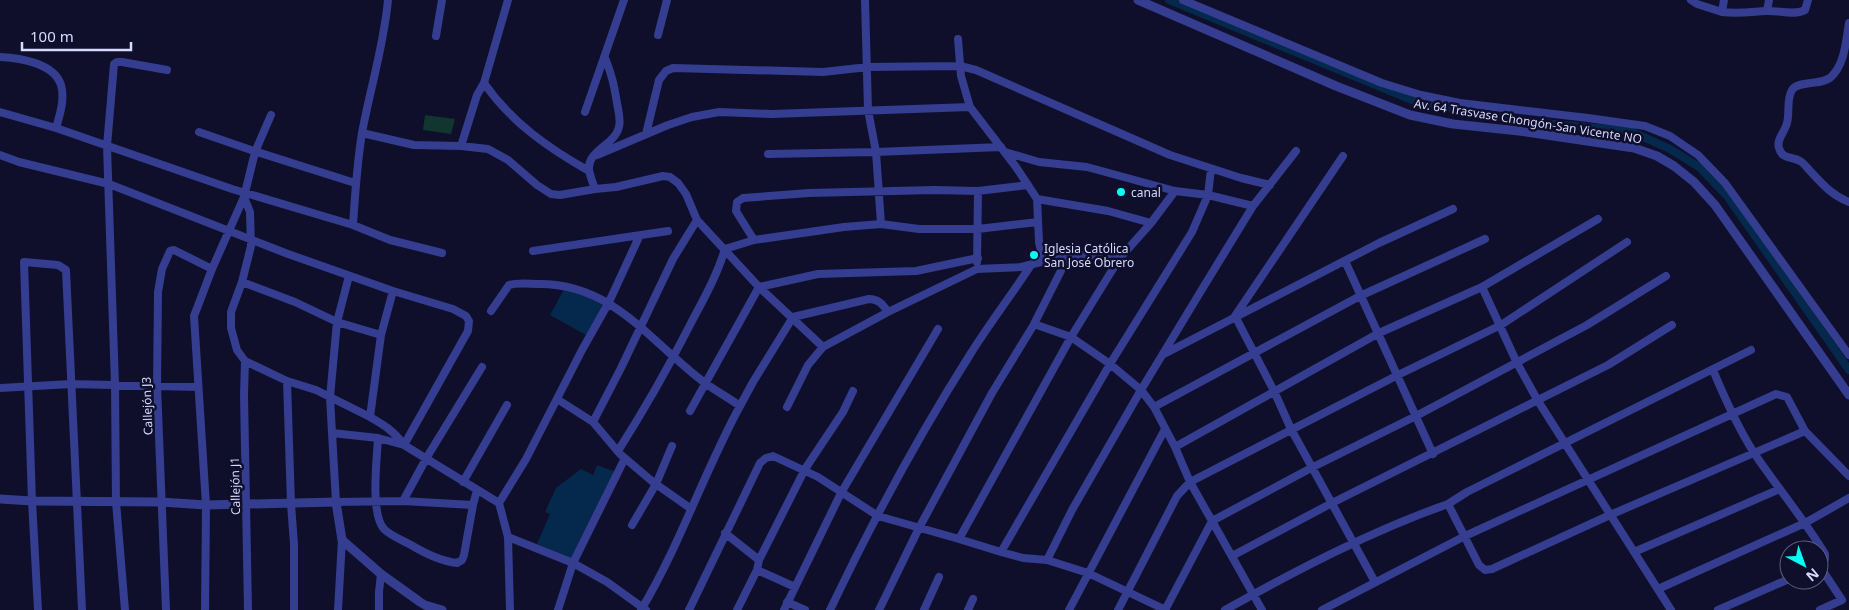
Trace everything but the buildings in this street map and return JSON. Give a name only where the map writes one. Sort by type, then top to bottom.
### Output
[{"type":"street","points":[[353,225],[355,183],[362,133],[374,83],[388,0]]},
{"type":"street","points":[[436,36],[442,0]]},
{"type":"street","points":[[461,146],[477,95],[484,83],[508,0]]},
{"type":"street","points":[[585,112],[624,0]]},
{"type":"street","points":[[658,35],[667,0]]},
{"type":"street","points":[[865,0],[868,110],[876,152],[881,224]]},
{"type":"street","name":"Av. 64 Trasvase Chongón-San Vicente NO","points":[[1138,0],[1410,116],[1453,124],[1519,131],[1634,148],[1657,156],[1674,166],[1694,182],[1715,206],[1849,395]]},
{"type":"street","points":[[1183,0],[1382,83],[1421,95],[1460,103],[1645,126],[1670,136],[1698,154],[1725,183],[1849,355]]},
{"type":"street","points":[[1691,0],[1697,4],[1722,12],[1746,14],[1767,11],[1799,12],[1807,7],[1808,0]]},
{"type":"street","points":[[1722,12],[1724,0]]},
{"type":"street","points":[[1767,11],[1769,0]]},
{"type":"street","points":[[1849,23],[1844,52],[1838,68],[1831,77],[1820,83],[1797,85],[1792,90],[1789,96],[1788,122],[1778,145],[1782,154],[1787,158],[1801,161],[1832,194],[1849,202]]},
{"type":"street","points":[[958,39],[960,66],[970,107],[1003,149],[1037,199],[1039,242],[1043,262]]},
{"type":"street","points":[[0,57],[35,62],[56,77],[62,94],[62,105],[56,128]]},
{"type":"street","points":[[595,189],[589,171],[592,157],[613,137],[619,127],[616,90],[605,58]]},
{"type":"street","points":[[125,610],[116,502],[115,385],[107,146],[114,64],[122,62],[167,70]]},
{"type":"street","points":[[646,134],[659,80],[666,71],[673,68],[823,72],[868,67],[960,66],[976,70],[1170,155],[1211,169],[1270,185]]},
{"type":"street","points":[[484,83],[515,121],[570,161],[589,171]]},
{"type":"street","points":[[592,157],[692,117],[719,112],[772,114],[868,110],[936,110],[970,107]]},
{"type":"street","points":[[0,112],[56,128],[232,189],[244,195],[353,225],[390,240],[442,252]]},
{"type":"street","points":[[205,610],[206,505],[194,316],[212,268],[244,195],[255,152],[271,115]]},
{"type":"street","points":[[199,132],[255,152],[355,183]]},
{"type":"street","points":[[362,133],[414,145],[461,146],[488,149],[508,160],[537,185],[551,194],[560,195],[616,187],[663,176],[670,177],[678,183],[686,194],[698,220],[759,287],[823,347]]},
{"type":"street","points":[[768,154],[1003,149],[1039,162],[1088,167],[1175,191],[1208,195],[1253,206]]},
{"type":"street","points":[[1047,560],[1072,510],[1141,390],[1253,206],[1296,151]]},
{"type":"street","points":[[0,156],[109,184],[288,254],[393,291],[452,309],[466,316],[470,326],[404,445]]},
{"type":"street","points":[[1235,316],[1343,156]]},
{"type":"street","points":[[1001,552],[1110,364],[1192,232],[1208,195],[1211,169]]},
{"type":"street","points":[[754,240],[736,211],[737,202],[743,198],[809,193],[934,190],[978,191],[1028,185]]},
{"type":"street","points":[[977,269],[978,191]]},
{"type":"street","points":[[959,539],[1071,337],[1119,259],[1151,223],[1175,191]]},
{"type":"street","points":[[244,195],[250,212],[251,246],[242,282],[231,312],[231,328],[237,350],[245,361],[287,381],[316,390],[390,428],[404,445]]},
{"type":"street","points":[[1037,199],[1108,211],[1151,223]]},
{"type":"street","points":[[1163,354],[1379,242],[1453,209]]},
{"type":"street","points":[[1175,447],[1379,332],[1482,287],[1598,219]]},
{"type":"street","points":[[593,422],[673,259],[698,220]]},
{"type":"street","points":[[725,249],[754,240],[844,227],[881,224],[919,229],[978,229],[1038,222]]},
{"type":"street","points":[[533,251],[668,232]]},
{"type":"street","points":[[499,503],[526,458],[609,302],[639,236]]},
{"type":"street","points":[[1154,408],[1360,296],[1485,239]]},
{"type":"street","points":[[1118,610],[1177,496],[1190,482],[1291,429],[1501,325],[1627,242]]},
{"type":"street","points":[[618,451],[647,406],[674,357],[719,270],[725,249]]},
{"type":"street","name":"Callejón J3","points":[[166,610],[157,386],[158,292],[162,270],[167,254],[170,251],[174,250],[212,268]]},
{"type":"street","points":[[787,407],[808,365],[823,347],[888,312],[977,269],[1021,267],[1069,255],[1098,255],[1119,259]]},
{"type":"street","points":[[879,610],[919,528],[992,393],[1034,324],[1069,255]]},
{"type":"street","points":[[690,411],[759,287],[818,274],[916,272],[978,258]]},
{"type":"street","points":[[1345,261],[1434,454]]},
{"type":"street","points":[[38,610],[32,501],[24,262],[58,265],[66,270],[82,610]]},
{"type":"street","points":[[830,610],[862,543],[919,441],[972,352],[1031,265]]},
{"type":"street","points":[[338,610],[342,540],[336,502],[330,397],[337,322],[349,276]]},
{"type":"street","points":[[689,610],[760,462],[773,456],[805,470],[878,516],[1023,558],[1047,560],[1088,573],[1166,610],[1212,521],[1517,363],[1587,325],[1666,276]]},
{"type":"street","points":[[242,282],[295,302],[337,322],[381,335]]},
{"type":"street","points":[[491,311],[506,288],[514,284],[556,284],[569,286],[609,302],[641,327],[706,384],[740,406]]},
{"type":"street","points":[[1482,287],[1517,363],[1538,401],[1671,610]]},
{"type":"street","points":[[370,417],[381,335],[393,291]]},
{"type":"street","points":[[508,537],[573,563],[607,582],[643,609],[720,443],[753,382],[793,318],[869,299],[876,299],[888,312]]},
{"type":"street","points":[[1235,316],[1274,391],[1291,429],[1374,582]]},
{"type":"street","points":[[1034,324],[1071,337],[1110,364],[1141,390],[1154,408],[1175,447],[1190,482],[1262,610]]},
{"type":"street","points":[[1232,556],[1332,503],[1434,454],[1608,365],[1672,326]]},
{"type":"street","points":[[805,610],[785,606],[842,492],[938,329]]},
{"type":"street","points":[[1227,610],[1252,594],[1354,543],[1418,514],[1448,504],[1467,492],[1751,350]]},
{"type":"street","name":"Callejón J1","points":[[245,361],[248,610]]},
{"type":"street","points":[[403,501],[427,457],[482,367]]},
{"type":"street","points":[[1713,370],[1731,414],[1755,453],[1816,540]]},
{"type":"street","points":[[287,381],[294,544],[294,610]]},
{"type":"street","points":[[0,388],[71,384],[198,387]]},
{"type":"street","points":[[737,610],[757,570],[759,560],[805,470],[843,412],[853,391]]},
{"type":"street","points":[[1322,610],[1466,536],[1776,394],[1782,394],[1786,397],[1805,431],[1849,476]]},
{"type":"street","points":[[557,399],[593,422],[625,458],[656,484],[690,508]]},
{"type":"street","points":[[463,482],[507,404]]},
{"type":"street","points":[[1070,610],[1164,429]]},
{"type":"street","points":[[1448,504],[1466,536],[1479,565],[1485,570],[1492,569],[1610,515],[1805,431]]},
{"type":"street","points":[[332,433],[378,438],[404,445],[427,457],[463,482],[499,503],[508,537],[510,610]]},
{"type":"street","points":[[378,438],[376,503],[380,524],[386,530],[425,554],[457,563],[462,560],[472,504],[477,490]]},
{"type":"street","points":[[632,525],[656,484],[672,446]]},
{"type":"street","points":[[558,610],[573,563],[625,458]]},
{"type":"street","points":[[1634,552],[1780,489]]},
{"type":"street","points":[[1658,589],[1805,523],[1849,498]]},
{"type":"street","points":[[0,499],[161,502],[206,505],[403,501],[472,504]]},
{"type":"street","points":[[725,533],[759,560]]},
{"type":"street","points":[[342,540],[381,574],[425,608],[442,610]]},
{"type":"street","points":[[757,570],[795,587]]},
{"type":"street","points":[[379,610],[378,592],[381,574]]},
{"type":"street","points":[[924,610],[939,577]]},
{"type":"street","points":[[1829,581],[1842,600]]},
{"type":"street","points":[[1718,610],[1779,584]]},
{"type":"street","points":[[1820,610],[1849,595]]},
{"type":"street","points":[[968,610],[973,599]]},
{"type":"green space","points":[[425,115],[455,119],[451,134],[423,130]]},
{"type":"water","points":[[567,284],[603,301],[599,314],[586,335],[550,315]]},
{"type":"water","points":[[597,465],[616,472],[572,560],[537,544],[550,514],[545,512],[556,488],[581,469],[593,475]]},
{"type":"waterway","points":[[1169,0],[1412,100],[1473,113],[1533,122],[1630,131],[1670,149],[1699,167],[1727,196],[1849,370]]},
{"type":"place","name":"canal","points":[[1121,192]]},
{"type":"place","name":"Iglesia Católica San José Obrero","points":[[1034,255]]}]
